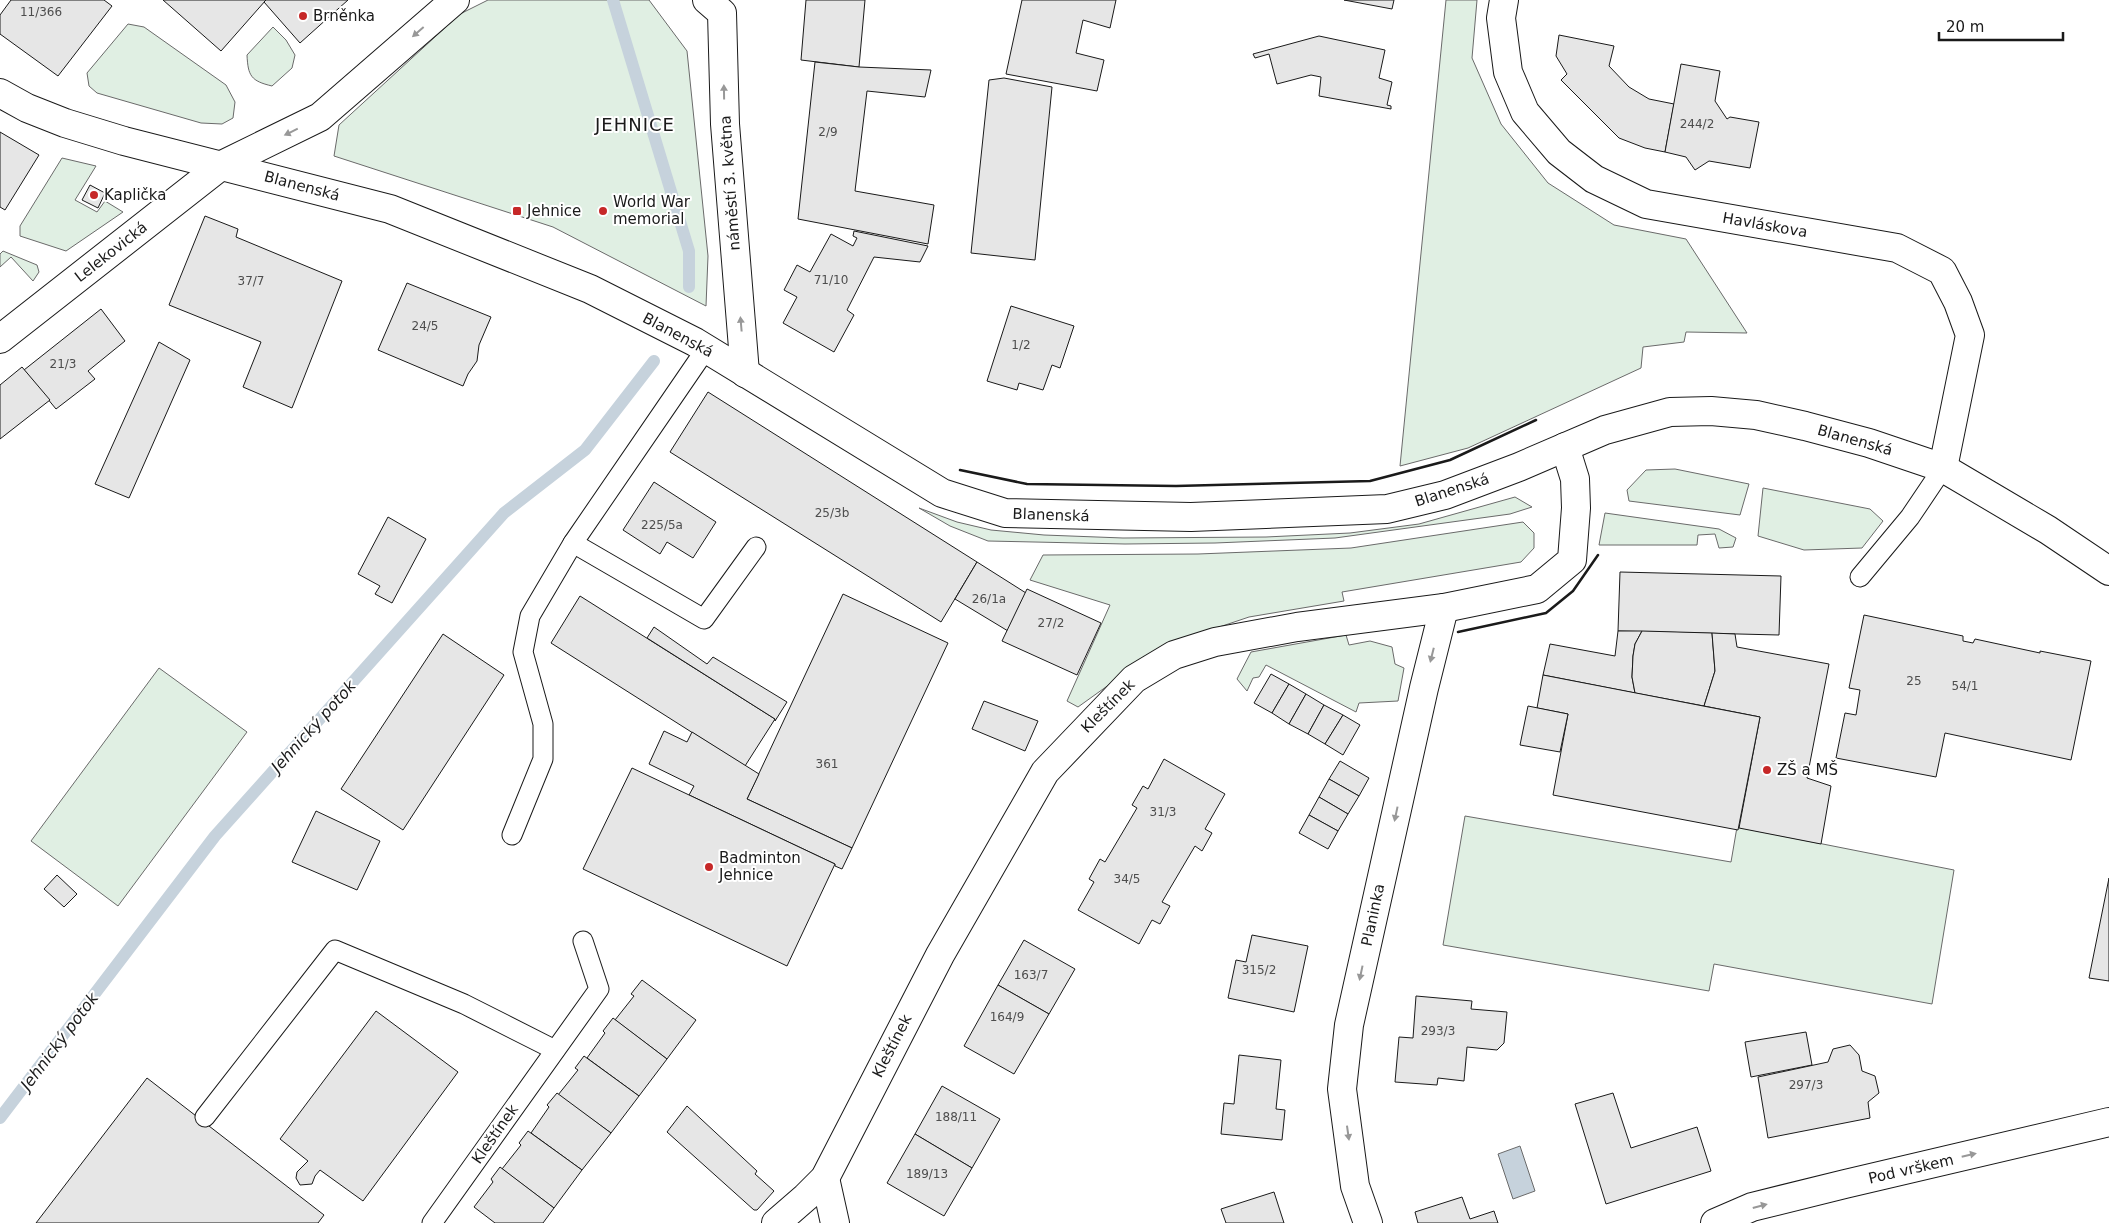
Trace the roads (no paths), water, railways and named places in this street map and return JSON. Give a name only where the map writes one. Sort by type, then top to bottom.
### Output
[{"type":"street","points":[[222,165],[320,117],[455,0]]},
{"type":"street","name":"náměstí 3. května","points":[[707,0],[722,13],[725,124],[745,373]]},
{"type":"street","name":"Havláskova","points":[[1504,0],[1501,18],[1508,72],[1525,112],[1559,152],[1594,178],[1646,204],[1897,248],[1942,271],[1958,302],[1970,335],[1943,468]]},
{"type":"street","name":"Blanenská","points":[[0,93],[27,108],[65,123],[124,141],[390,209],[590,289],[706,349],[942,493],[1005,513],[1191,517],[1387,509],[1445,495],[1519,467],[1605,430],[1670,412],[1711,411],[1756,415],[1805,426],[1869,442],[1943,468],[2048,530],[2109,571]]},
{"type":"street","name":"Lelekovická","points":[[0,339],[222,165]]},
{"type":"street","name":"Kleštínek","points":[[776,1223],[806,1197],[824,1178],[940,954],[1044,772],[1134,679],[1174,655],[1216,642],[1297,627],[1444,608],[1537,589],[1572,560],[1576,508],[1575,479],[1566,447]]},
{"type":"street","name":"Planinka","points":[[1368,1223],[1355,1186],[1342,1089],[1349,1026],[1424,688],[1444,608]]},
{"type":"street","name":"Pod vrškem","points":[[1715,1223],[1752,1207],[2109,1122]]},
{"type":"street","points":[[824,1178],[835,1223]]},
{"type":"lane","points":[[512,835],[543,759],[543,724],[523,652],[530,616],[573,543],[706,349]]},
{"type":"lane","points":[[1860,577],[1910,517],[1943,468]]},
{"type":"lane","points":[[573,543],[704,619],[756,547]]},
{"type":"lane","name":"Kleštínek","points":[[432,1223],[599,989],[582,941]]},
{"type":"lane","points":[[205,1117],[335,950],[464,1004],[555,1050]]},
{"type":"waterway","name":"Jehnický potok","points":[[613,0],[689,251],[689,287]]},
{"type":"waterway","name":"Jehnický potok","points":[[0,1118],[215,836],[504,513],[585,450],[654,361]]},
{"type":"place","name":"Brněnka","points":[[303,16]]},
{"type":"place","name":"Kaplička","points":[[94,195]]},
{"type":"place","name":"Jehnice","points":[[517,211]]},
{"type":"place","name":"World War memorial","points":[[603,211]]},
{"type":"place","name":"ZŠ a MŠ","points":[[1767,770]]},
{"type":"place","name":"Badminton Jehnice","points":[[709,867]]},
{"type":"district","name":"JEHNICE","points":[[635,125]]}]
